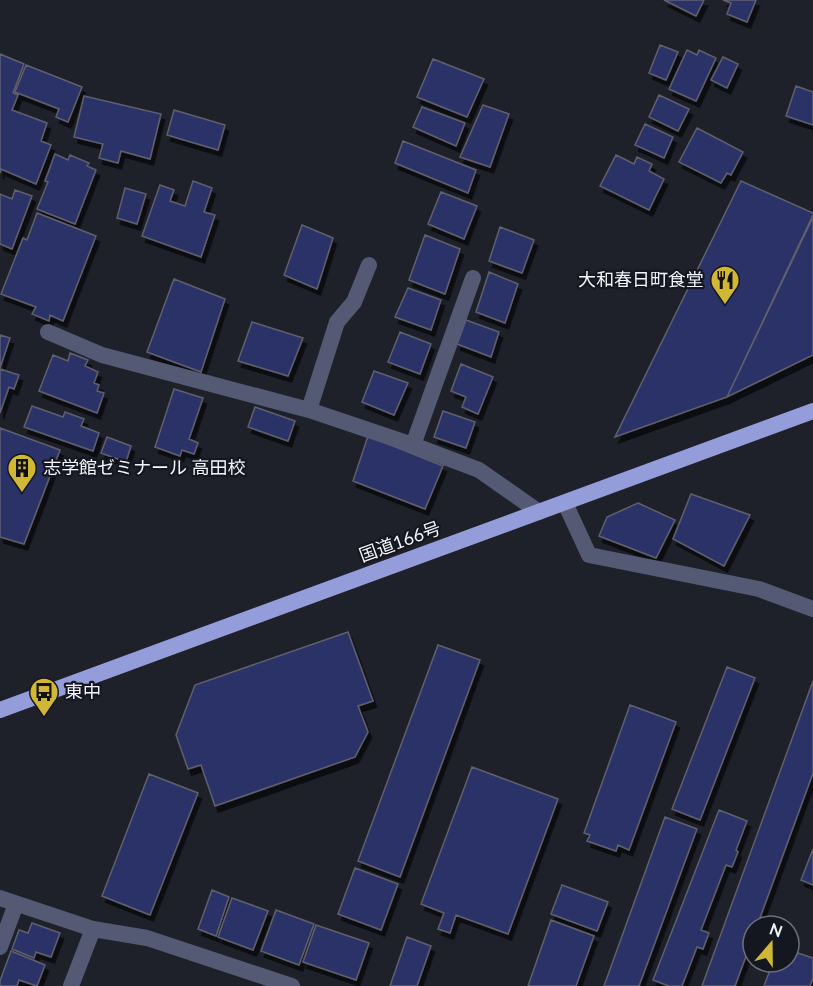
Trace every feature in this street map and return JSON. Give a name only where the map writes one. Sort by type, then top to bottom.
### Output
[{"type":"highway","name":"国道166号","points":[[0,710],[813,411]]},
{"type":"street","points":[[309,410],[337,322],[354,302],[369,265]]},
{"type":"street","points":[[413,445],[473,278]]},
{"type":"street","points":[[48,332],[102,355],[309,410],[413,445],[479,470],[539,512]]},
{"type":"street","points":[[565,503],[589,555],[759,589],[813,609]]},
{"type":"street","points":[[0,898],[93,929],[147,938],[292,986]]},
{"type":"street","points":[[0,947],[16,903]]},
{"type":"street","points":[[71,986],[93,929]]},
{"type":"building","points":[[664,0],[704,0],[696,16]]},
{"type":"building","points":[[723,0],[756,0],[747,22],[727,14],[731,3]]},
{"type":"building","points":[[660,45],[678,52],[666,80],[649,73]]},
{"type":"building","points":[[687,50],[697,55],[699,50],[716,58],[696,101],[669,89]]},
{"type":"building","points":[[0,54],[24,64],[13,93],[18,95],[12,110],[47,123],[41,141],[51,145],[36,184],[1,169],[0,173]]},
{"type":"building","points":[[723,57],[738,64],[727,88],[711,80]]},
{"type":"building","points":[[433,59],[484,79],[467,117],[417,97]]},
{"type":"building","points":[[26,65],[82,87],[68,122],[56,117],[59,109],[15,92]]},
{"type":"building","points":[[796,86],[813,92],[813,125],[786,116]]},
{"type":"building","points":[[659,95],[689,109],[678,131],[649,117]]},
{"type":"building","points":[[84,96],[161,114],[150,159],[121,151],[118,163],[99,158],[103,144],[74,137]]},
{"type":"building","points":[[483,105],[509,114],[490,167],[460,157]]},
{"type":"building","points":[[422,107],[465,123],[456,146],[413,127]]},
{"type":"building","points":[[174,110],[225,125],[218,150],[167,135]]},
{"type":"building","points":[[645,124],[673,137],[664,158],[635,145]]},
{"type":"building","points":[[697,128],[743,152],[731,175],[727,173],[721,183],[679,162]]},
{"type":"building","points":[[403,141],[476,170],[468,193],[395,163]]},
{"type":"building","points":[[55,154],[68,160],[70,155],[89,163],[87,166],[96,170],[75,224],[37,209],[48,182],[45,181]]},
{"type":"building","points":[[616,155],[634,164],[637,157],[652,164],[649,171],[664,179],[649,210],[600,186]]},
{"type":"building","points":[[193,181],[212,188],[204,212],[215,215],[201,257],[142,236],[160,185],[174,190],[170,201],[185,206]]},
{"type":"building","name":"大和春日町食堂","points":[[741,181],[813,213],[813,215],[727,397],[615,437]]},
{"type":"building","points":[[125,188],[146,194],[137,224],[117,218]]},
{"type":"building","points":[[15,190],[32,196],[12,249],[0,244],[0,194],[12,199]]},
{"type":"building","points":[[441,192],[477,206],[464,239],[428,224]]},
{"type":"building","points":[[37,213],[96,236],[63,321],[50,315],[49,321],[32,314],[36,307],[1,294],[23,238],[27,240]]},
{"type":"building","points":[[813,217],[813,355],[727,397]]},
{"type":"building","points":[[302,225],[333,238],[317,289],[284,275]]},
{"type":"building","points":[[500,227],[534,240],[522,273],[489,261]]},
{"type":"building","points":[[425,235],[460,249],[445,294],[409,280]]},
{"type":"building","points":[[489,272],[518,284],[505,323],[476,312]]},
{"type":"building","points":[[174,279],[225,299],[201,372],[147,352]]},
{"type":"building","points":[[408,288],[441,300],[431,330],[395,317]]},
{"type":"building","points":[[466,320],[499,332],[491,357],[457,344]]},
{"type":"building","points":[[252,322],[303,338],[288,376],[238,361]]},
{"type":"building","points":[[400,332],[431,344],[420,374],[388,362]]},
{"type":"building","points":[[0,335],[10,338],[0,368]]},
{"type":"building","points":[[70,353],[88,360],[85,366],[98,372],[94,383],[99,385],[97,391],[104,393],[97,413],[39,391],[53,355],[68,361]]},
{"type":"building","points":[[461,364],[493,377],[478,414],[462,407],[466,397],[451,391]]},
{"type":"building","points":[[0,369],[19,375],[14,389],[9,387],[0,413]]},
{"type":"building","points":[[374,371],[408,383],[394,415],[362,402]]},
{"type":"building","points":[[174,389],[203,398],[189,439],[198,443],[194,454],[182,450],[180,456],[155,447]]},
{"type":"building","points":[[32,406],[63,417],[65,412],[84,419],[81,426],[99,433],[93,451],[24,427]]},
{"type":"building","points":[[255,407],[295,421],[288,441],[248,427]]},
{"type":"building","points":[[443,411],[475,422],[466,448],[434,437]]},
{"type":"building","name":"志学館ゼミナール 高田校","points":[[0,428],[60,450],[24,544],[0,537]]},
{"type":"building","points":[[368,436],[443,466],[425,509],[353,481]]},
{"type":"building","points":[[107,437],[131,446],[126,462],[101,453]]},
{"type":"building","points":[[691,494],[750,515],[724,566],[673,539]]},
{"type":"building","points":[[638,503],[675,520],[656,558],[599,536],[607,517]]},
{"type":"building","points":[[348,632],[373,701],[358,706],[368,732],[355,757],[215,806],[201,765],[188,769],[176,735],[195,685]]},
{"type":"building","points":[[438,645],[480,660],[400,877],[358,861]]},
{"type":"building","points":[[727,667],[755,678],[700,820],[672,809]]},
{"type":"building","points":[[813,681],[813,773],[761,914],[741,914],[741,970],[735,986],[702,986]]},
{"type":"building","points":[[630,705],[676,722],[629,850],[618,845],[616,851],[587,841],[590,835],[584,833]]},
{"type":"building","points":[[472,767],[558,799],[508,934],[456,915],[450,933],[438,929],[444,913],[421,904]]},
{"type":"building","points":[[149,774],[198,793],[150,915],[102,896]]},
{"type":"building","points":[[719,810],[747,821],[732,867],[726,865],[701,930],[709,933],[703,949],[697,947],[682,986],[669,986],[653,980]]},
{"type":"building","points":[[665,817],[697,829],[639,986],[604,986]]},
{"type":"building","points":[[813,849],[813,885],[801,880]]},
{"type":"building","points":[[355,868],[398,884],[381,930],[338,914]]},
{"type":"building","points":[[562,885],[608,902],[597,931],[551,914]]},
{"type":"building","points":[[212,890],[229,897],[216,936],[198,929]]},
{"type":"building","points":[[232,898],[268,911],[253,950],[218,937]]},
{"type":"building","points":[[276,910],[314,924],[299,965],[261,951]]},
{"type":"building","points":[[551,920],[594,936],[576,986],[528,986]]},
{"type":"building","points":[[32,923],[60,933],[51,957],[36,952],[34,958],[12,949],[19,930],[28,933]]},
{"type":"building","points":[[316,925],[369,943],[356,980],[303,962]]},
{"type":"building","points":[[407,937],[431,946],[417,986],[390,986]]},
{"type":"building","points":[[11,951],[45,965],[37,986],[19,980],[17,986],[0,986]]},
{"type":"building","points":[[801,954],[813,958],[813,978],[810,986],[764,986],[768,974],[801,974]]},
{"type":"place","name":"大和春日町食堂","points":[[725,306]]},
{"type":"place","name":"志学館ゼミナール 高田校","points":[[22,494]]},
{"type":"place","name":"東中","points":[[44,718]]}]
